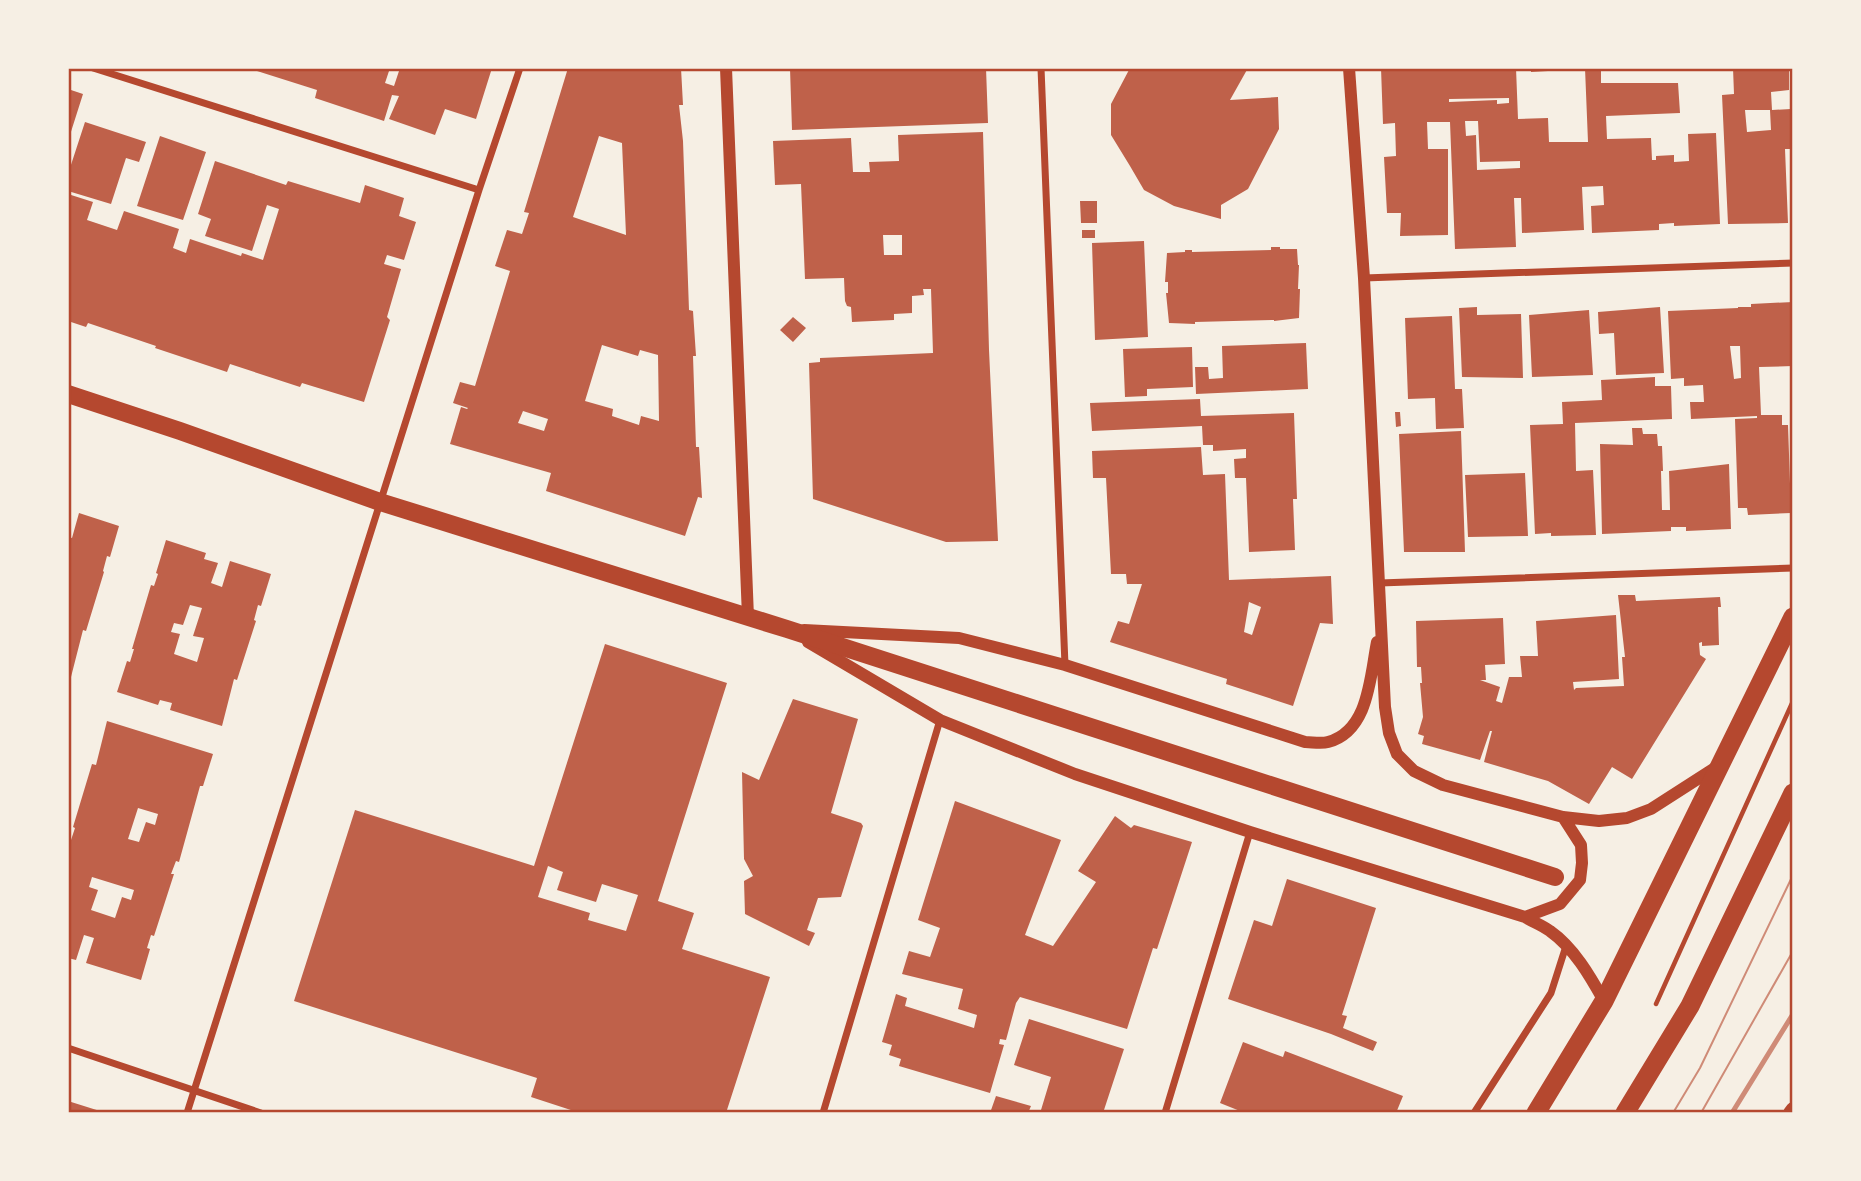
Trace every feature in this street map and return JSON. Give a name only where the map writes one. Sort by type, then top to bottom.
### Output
[{"type":"highway","points":[[1536,1113],[1604,1001],[1793,617]]},
{"type":"highway","points":[[1625,1113],[1690,1006],[1793,793]]},
{"type":"main road","points":[[68,394],[180,430],[380,502],[787,629],[1555,877]]},
{"type":"street","points":[[93,68],[479,190]]},
{"type":"street","points":[[187,1113],[520,68]]},
{"type":"street","points":[[726,68],[748,617]]},
{"type":"street","points":[[1041,68],[1065,665]]},
{"type":"street","points":[[1349,68],[1364,278],[1385,707],[1389,733],[1397,754],[1414,771],[1443,785],[1563,817],[1599,821],[1627,818],[1651,808],[1721,764]]},
{"type":"street","points":[[1364,278],[1793,263]]},
{"type":"street","points":[[1380,583],[1793,568]]},
{"type":"street","points":[[787,629],[959,638],[1065,665],[1305,742],[1326,743],[1346,734],[1357,721],[1364,702],[1381,622]]},
{"type":"street","points":[[787,629],[940,720],[1075,774],[1250,832],[1525,917],[1550,931],[1566,946],[1604,1001]]},
{"type":"street","points":[[823,1113],[940,720]]},
{"type":"street","points":[[1525,917],[1560,904],[1580,880],[1581,845],[1563,817]]},
{"type":"street","points":[[1165,1113],[1250,832]]},
{"type":"street","points":[[1474,1113],[1551,993],[1566,946]]},
{"type":"street","points":[[68,1048],[261,1113]]},
{"type":"path","points":[[1651,1015],[1793,701]]},
{"type":"building","points":[[258,68],[390,68],[385,83],[394,86],[400,68],[492,68],[476,119],[445,109],[435,135],[389,119],[399,96],[392,95],[384,121],[315,98],[317,90],[257,71]]},
{"type":"building","points":[[568,68],[681,68],[683,105],[679,105],[683,141],[689,310],[693,311],[696,447],[699,447],[702,498],[698,497],[685,536],[546,491],[551,473],[450,444],[461,407],[468,408],[453,403],[460,382],[475,386],[510,271],[495,266],[507,230],[522,234],[529,213],[524,212]],"holes":[[[599,136],[622,143],[626,235],[573,217]],[[602,345],[638,356],[640,350],[658,355],[659,421],[641,416],[639,425],[612,416],[613,409],[585,401]],[[523,411],[548,419],[544,431],[518,423]]]},
{"type":"building","points":[[790,68],[986,68],[988,123],[792,130]]},
{"type":"building","points":[[1130,68],[1248,68],[1230,100],[1278,97],[1279,129],[1248,189],[1221,205],[1221,219],[1174,206],[1144,190],[1111,135],[1111,104]]},
{"type":"building","points":[[1381,68],[1516,68],[1518,119],[1548,118],[1549,142],[1588,142],[1585,68],[1601,68],[1601,83],[1678,83],[1680,113],[1606,116],[1607,139],[1651,138],[1652,160],[1656,160],[1656,156],[1674,155],[1674,162],[1689,161],[1688,134],[1716,133],[1720,224],[1659,224],[1659,230],[1592,233],[1591,206],[1604,205],[1603,186],[1582,187],[1584,230],[1522,233],[1521,198],[1514,198],[1516,247],[1455,249],[1450,122],[1427,122],[1428,149],[1448,149],[1448,235],[1400,236],[1401,213],[1387,213],[1384,157],[1396,156],[1395,123],[1383,124]],"holes":[[[1509,98],[1509,103],[1497,104],[1497,100],[1449,102],[1449,99]],[[1465,121],[1478,121],[1480,162],[1520,161],[1520,168],[1477,170],[1476,135],[1466,136]]]},
{"type":"building","points":[[1531,68],[1565,68],[1565,70],[1531,72]]},
{"type":"building","points":[[1733,68],[1789,68],[1789,90],[1771,92],[1772,110],[1791,109],[1793,149],[1785,149],[1788,223],[1728,224],[1722,95],[1734,94]],"holes":[[[1745,110],[1770,110],[1771,130],[1747,132]]]},
{"type":"building","points":[[68,89],[83,94],[69,138],[68,138]]},
{"type":"building","points":[[85,122],[146,142],[139,162],[126,158],[111,204],[68,191],[68,174]]},
{"type":"building","points":[[983,132],[998,541],[946,542],[813,499],[809,363],[820,362],[820,358],[933,353],[931,289],[923,289],[924,295],[912,296],[912,313],[894,314],[894,320],[852,322],[851,307],[847,306],[845,301],[844,278],[805,279],[801,184],[775,185],[773,141],[851,138],[853,172],[870,172],[869,162],[899,161],[898,135]],"holes":[[[883,235],[902,235],[902,255],[884,255]]]},
{"type":"building","points":[[160,136],[206,152],[183,220],[137,206]]},
{"type":"building","points":[[215,161],[286,185],[288,181],[360,203],[365,185],[404,198],[399,216],[416,222],[404,260],[387,255],[384,264],[401,269],[387,317],[390,320],[364,402],[302,383],[300,387],[230,364],[227,372],[88,323],[86,327],[68,321],[68,194],[93,202],[87,220],[117,230],[124,211],[179,229],[173,248],[186,253],[190,239],[241,256],[242,253],[263,260],[279,209],[267,205],[252,251],[205,236],[211,219],[198,214]]},
{"type":"building","points":[[1080,201],[1097,201],[1097,223],[1081,223]]},
{"type":"building","points":[[1082,230],[1095,230],[1095,238],[1082,238]]},
{"type":"building","points":[[1144,241],[1148,337],[1095,340],[1092,243]]},
{"type":"building","points":[[1271,247],[1297,249],[1299,318],[1169,323],[1166,293],[1168,282],[1165,282],[1167,253],[1185,250],[1271,250]]},
{"type":"building","points":[[1793,302],[1793,366],[1759,367],[1761,415],[1782,415],[1782,425],[1788,425],[1791,513],[1748,515],[1747,508],[1738,508],[1735,419],[1757,416],[1691,419],[1690,402],[1704,402],[1703,385],[1684,386],[1684,378],[1671,379],[1668,311],[1751,307],[1751,304]],"holes":[[[1730,346],[1740,346],[1741,378],[1734,379]]]},
{"type":"building","points":[[1477,307],[1477,315],[1521,314],[1523,378],[1462,377],[1459,308]]},
{"type":"building","points":[[1660,307],[1664,373],[1616,375],[1614,333],[1599,334],[1598,312]]},
{"type":"building","points":[[1589,310],[1593,375],[1532,377],[1529,315]]},
{"type":"building","points":[[1452,316],[1455,389],[1462,389],[1464,428],[1436,429],[1435,398],[1408,399],[1405,318]]},
{"type":"building","points":[[793,317],[806,328],[793,342],[780,330]]},
{"type":"building","points":[[1306,343],[1308,389],[1196,394],[1195,367],[1208,367],[1209,379],[1223,378],[1222,346]]},
{"type":"building","points":[[1192,347],[1193,387],[1147,389],[1147,396],[1125,397],[1123,349]]},
{"type":"building","points":[[1655,377],[1655,386],[1671,386],[1672,419],[1575,423],[1576,471],[1593,470],[1596,535],[1535,534],[1530,425],[1563,424],[1562,402],[1602,400],[1601,380]]},
{"type":"building","points":[[1200,399],[1201,416],[1294,413],[1297,499],[1293,499],[1295,550],[1249,552],[1246,478],[1235,478],[1234,459],[1246,458],[1246,449],[1213,451],[1213,445],[1203,445],[1202,426],[1092,431],[1090,403]]},
{"type":"building","points":[[1395,412],[1400,412],[1401,426],[1396,427]]},
{"type":"building","points":[[1632,428],[1642,428],[1643,434],[1657,434],[1658,446],[1662,446],[1662,510],[1670,510],[1669,471],[1729,464],[1731,529],[1686,531],[1686,527],[1671,527],[1671,531],[1602,534],[1600,444],[1633,445]]},
{"type":"building","points":[[1461,431],[1465,552],[1404,552],[1399,434]]},
{"type":"building","points":[[1201,447],[1203,475],[1225,474],[1229,580],[1331,576],[1333,624],[1320,623],[1293,706],[1226,684],[1227,679],[1110,642],[1118,621],[1129,624],[1142,584],[1127,584],[1126,574],[1111,574],[1106,478],[1093,478],[1092,451]],"holes":[[[1249,602],[1261,607],[1252,635],[1244,632]]]},
{"type":"building","points":[[1525,473],[1528,536],[1468,537],[1465,475]]},
{"type":"building","points":[[79,513],[119,526],[110,557],[107,556],[86,631],[83,630],[71,677],[68,676],[68,537],[72,538]]},
{"type":"building","points":[[166,540],[206,553],[204,559],[218,563],[211,583],[222,587],[230,561],[271,574],[261,606],[258,605],[254,620],[256,621],[237,680],[234,679],[222,726],[170,710],[172,703],[160,700],[158,705],[117,692],[127,661],[130,662],[151,585],[154,586],[158,574],[156,573]],"holes":[[[190,605],[202,608],[193,636],[204,638],[197,662],[174,654],[180,634],[171,632],[174,623],[183,625]]]},
{"type":"building","points":[[1618,595],[1635,595],[1636,601],[1720,597],[1721,607],[1718,607],[1719,645],[1702,646],[1702,642],[1699,643],[1700,655],[1706,659],[1632,779],[1612,767],[1589,804],[1548,781],[1484,762],[1492,731],[1480,760],[1422,744],[1424,736],[1418,734],[1423,717],[1421,667],[1417,667],[1416,621],[1503,618],[1505,664],[1485,665],[1486,680],[1480,680],[1500,687],[1496,701],[1502,703],[1509,677],[1522,677],[1520,656],[1538,656],[1536,621],[1616,615],[1619,679],[1573,682],[1574,690],[1624,686],[1622,657],[1625,657]]},
{"type":"building","points":[[605,644],[727,683],[658,901],[694,913],[682,949],[770,977],[726,1113],[580,1113],[531,1097],[537,1078],[294,1001],[355,810],[534,866]],"holes":[[[548,866],[563,872],[557,890],[596,902],[602,884],[638,895],[626,931],[588,920],[590,913],[538,897]]]},
{"type":"building","points":[[793,699],[858,719],[831,813],[863,826],[841,897],[818,898],[807,930],[815,933],[809,946],[745,914],[744,881],[753,876],[744,859],[742,772],[759,780]]},
{"type":"building","points":[[107,721],[213,754],[203,786],[200,786],[179,862],[176,861],[171,874],[174,874],[154,936],[151,935],[141,980],[86,963],[94,938],[84,935],[76,960],[68,958],[68,841],[71,840],[75,828],[73,827],[92,764],[96,765]],"holes":[[[138,808],[158,814],[155,825],[146,822],[139,842],[128,839]],[[92,877],[134,890],[131,900],[122,897],[115,918],[91,910],[98,890],[89,887]]]},
{"type":"building","points":[[955,801],[1061,840],[1025,935],[1053,946],[1096,882],[1078,871],[1115,816],[1131,828],[1134,825],[1192,842],[1127,1029],[1020,997],[1006,1040],[1000,1039],[999,1044],[1004,1045],[990,1093],[899,1066],[901,1059],[889,1055],[892,1045],[882,1042],[896,994],[907,998],[905,1006],[974,1028],[977,1015],[958,1009],[963,989],[902,974],[909,951],[930,957],[940,928],[918,920]]},
{"type":"building","points":[[1287,879],[1376,908],[1342,1015],[1347,1016],[1343,1028],[1377,1042],[1373,1051],[1228,999],[1254,920],[1272,926]]},
{"type":"building","points":[[1029,1019],[1124,1049],[1103,1113],[1046,1113],[1041,1110],[1051,1077],[1014,1065]]},
{"type":"building","points":[[1243,1042],[1283,1057],[1285,1051],[1403,1096],[1396,1113],[1245,1113],[1220,1103]]},
{"type":"building","points":[[996,1096],[1031,1106],[1028,1113],[990,1113]]},
{"type":"building","points":[[68,1101],[103,1112],[103,1113],[68,1113]]},
{"type":"tram line","points":[[1673,1113],[1700,1068],[1793,875]]},
{"type":"tram line","points":[[1701,1113],[1793,951]]},
{"type":"railway","points":[[1732,1113],[1793,1014]]}]
